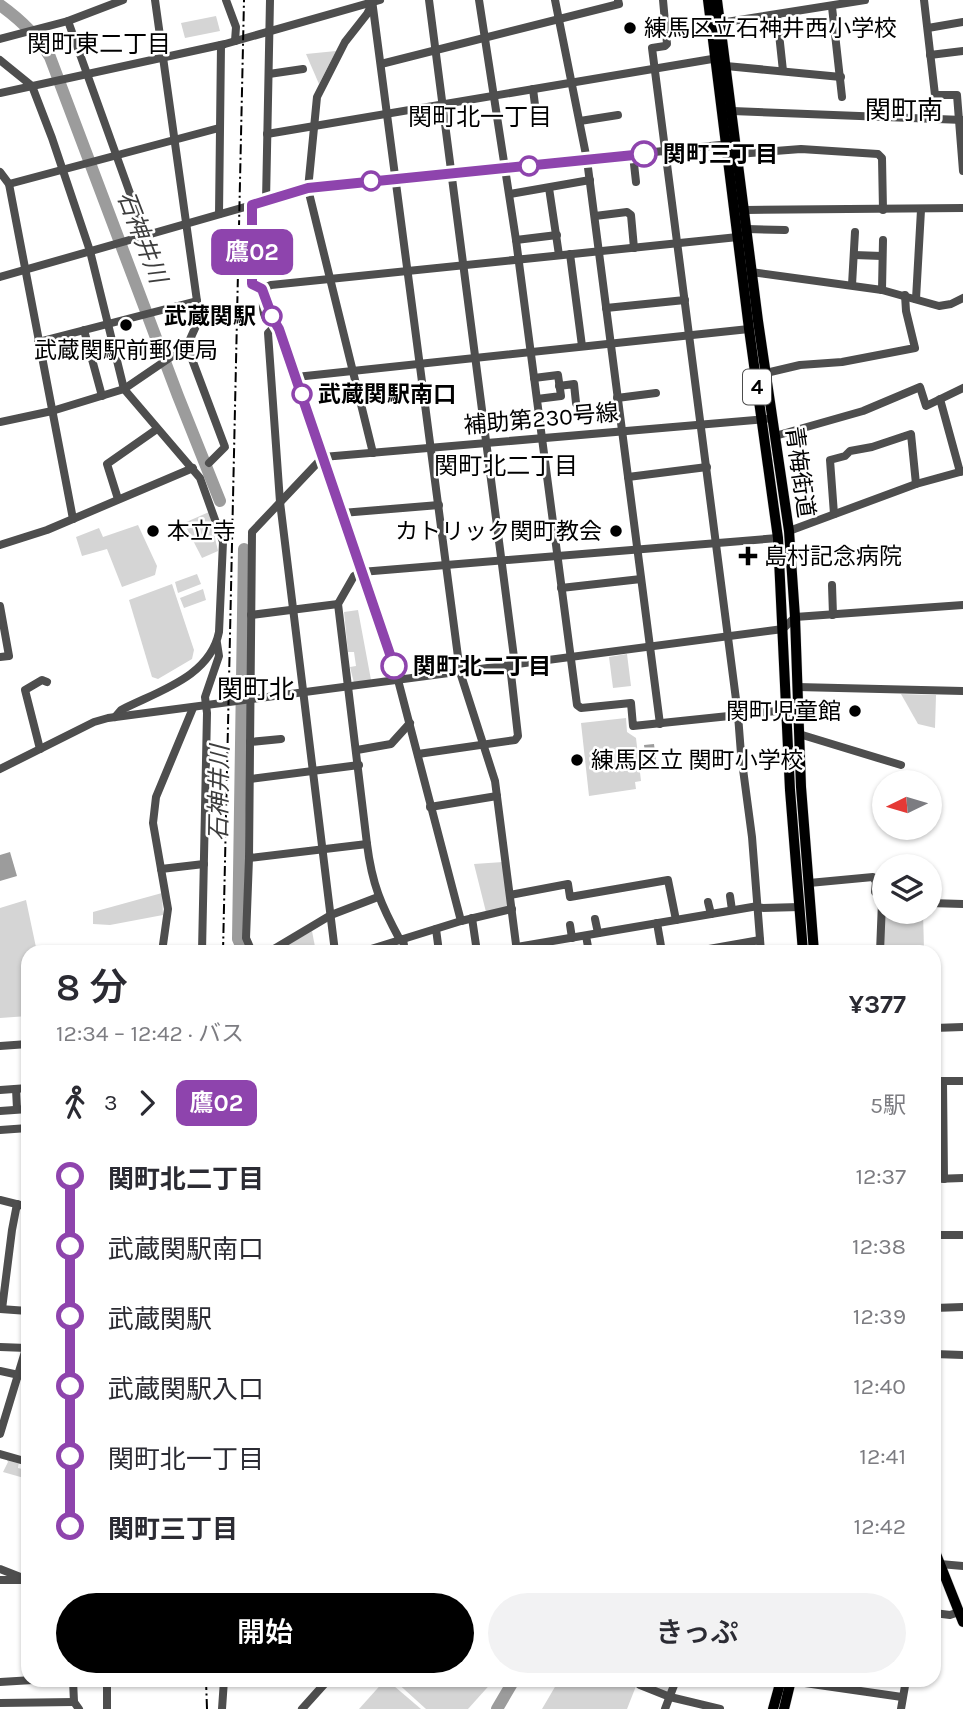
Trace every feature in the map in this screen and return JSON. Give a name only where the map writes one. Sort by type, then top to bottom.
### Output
[{"type":"main road","name":"青梅街道","points":[[708,0],[732,111],[738,237],[749,329],[767,419],[775,436],[789,531],[813,945]]},
{"type":"main road","name":"青梅街道","points":[[717,0],[733,147],[745,210],[766,373],[767,419],[778,538],[790,790],[803,945]]},
{"type":"main road","points":[[941,1569],[962,1618]]},
{"type":"main road","points":[[773,1709],[784,1687]]},
{"type":"main road","points":[[783,1709],[787,1687]]},
{"type":"street","points":[[0,39],[68,21],[123,0]]},
{"type":"street","points":[[0,422],[52,411],[124,389],[187,346],[196,326],[197,301],[155,0]]},
{"type":"street","points":[[226,0],[236,27],[235,41]]},
{"type":"street","points":[[266,201],[270,0]]},
{"type":"street","points":[[418,754],[515,740],[518,736],[502,560],[429,0]]},
{"type":"street","points":[[479,0],[510,194],[577,705],[582,708],[631,703],[633,726],[787,710]]},
{"type":"street","points":[[555,0],[590,180],[660,724]]},
{"type":"street","points":[[381,64],[619,4],[618,0]]},
{"type":"street","points":[[663,0],[667,44],[652,48],[654,68],[738,715],[760,945]]},
{"type":"street","points":[[720,23],[865,0]]},
{"type":"street","points":[[924,0],[935,95],[957,95],[963,171]]},
{"type":"street","points":[[0,93],[221,45],[375,1]]},
{"type":"street","points":[[375,1],[460,672],[497,796],[516,945]]},
{"type":"street","points":[[373,453],[308,188],[313,126],[320,91],[345,42],[375,1]]},
{"type":"street","points":[[825,5],[841,77],[842,97]]},
{"type":"street","points":[[777,15],[783,71]]},
{"type":"street","points":[[68,21],[145,236]]},
{"type":"street","points":[[928,28],[963,22]]},
{"type":"street","points":[[219,214],[221,45]]},
{"type":"street","points":[[930,55],[963,51]]},
{"type":"street","points":[[0,60],[32,86],[90,251],[124,389],[201,478],[223,542],[217,643],[219,656],[206,692],[202,945]]},
{"type":"street","points":[[267,134],[654,68],[722,60],[783,71],[841,77]]},
{"type":"street","points":[[269,74],[303,69]]},
{"type":"street","points":[[533,89],[537,121]]},
{"type":"street","points":[[732,111],[961,120]]},
{"type":"street","points":[[580,121],[618,114]]},
{"type":"street","points":[[9,184],[219,128]]},
{"type":"street","points":[[0,277],[308,188],[666,152],[733,147],[878,154],[882,158],[883,209]]},
{"type":"street","points":[[633,155],[636,182]]},
{"type":"street","points":[[0,172],[9,184],[73,519]]},
{"type":"street","points":[[510,194],[590,180]]},
{"type":"street","points":[[549,188],[559,255]]},
{"type":"street","points":[[252,205],[252,284],[263,292]]},
{"type":"street","points":[[745,210],[963,208]]},
{"type":"street","points":[[916,299],[921,210]]},
{"type":"street","points":[[595,216],[627,212],[631,215],[635,248]]},
{"type":"street","points":[[747,229],[785,230]]},
{"type":"street","points":[[852,285],[855,232]]},
{"type":"street","points":[[516,240],[557,235]]},
{"type":"street","points":[[461,921],[398,680],[296,377],[275,324],[264,315],[263,292],[271,285],[738,237]]},
{"type":"street","points":[[882,290],[883,240]]},
{"type":"street","points":[[570,254],[582,346]]},
{"type":"street","points":[[854,255],[882,256]]},
{"type":"street","points":[[751,272],[882,290],[939,306],[963,298]]},
{"type":"street","points":[[766,373],[800,365],[842,362],[915,348],[905,295]]},
{"type":"street","points":[[606,308],[685,300]]},
{"type":"street","points":[[38,342],[197,301]]},
{"type":"street","points":[[275,324],[268,334],[281,502],[334,945]]},
{"type":"street","points":[[296,377],[749,329]]},
{"type":"street","points":[[84,330],[102,396]]},
{"type":"street","points":[[187,346],[225,447],[209,463]]},
{"type":"street","points":[[534,378],[558,375],[561,396],[537,398]]},
{"type":"street","points":[[559,386],[573,384],[576,403]]},
{"type":"street","points":[[775,436],[863,411],[920,387],[926,406],[963,388]]},
{"type":"street","points":[[617,398],[656,393]]},
{"type":"street","points":[[789,531],[916,484],[961,472],[940,399]]},
{"type":"street","name":"補助第230号線","points":[[323,457],[767,419]]},
{"type":"street","points":[[118,499],[107,464],[158,429]]},
{"type":"street","points":[[834,514],[830,460],[845,456],[850,451],[872,447],[911,433],[916,484]]},
{"type":"street","points":[[249,945],[246,939],[249,700],[254,530],[323,457]]},
{"type":"street","points":[[628,477],[706,467]]},
{"type":"street","points":[[0,545],[47,530],[193,468]]},
{"type":"street","points":[[342,513],[439,505]]},
{"type":"street","points":[[403,945],[377,897],[370,872],[338,604],[354,576],[361,572],[778,538]]},
{"type":"street","points":[[561,589],[641,579]]},
{"type":"street","points":[[832,585],[833,615]]},
{"type":"street","points":[[251,615],[338,604]]},
{"type":"street","points":[[0,768],[94,722],[115,717],[783,629],[795,617],[963,605]]},
{"type":"street","points":[[0,606],[9,656],[0,657]]},
{"type":"street","points":[[115,717],[121,710],[196,671],[206,662],[217,643]]},
{"type":"street","points":[[40,749],[25,690],[42,680],[47,682]]},
{"type":"street","points":[[797,687],[963,691]]},
{"type":"street","points":[[163,945],[168,909],[153,823],[156,797],[194,708]]},
{"type":"street","points":[[357,750],[391,744],[410,723]]},
{"type":"street","points":[[799,734],[901,765]]},
{"type":"street","points":[[250,742],[281,738]]},
{"type":"street","points":[[250,779],[359,765]]},
{"type":"street","points":[[430,807],[497,796]]},
{"type":"street","points":[[249,858],[367,844]]},
{"type":"street","points":[[161,869],[204,864]]},
{"type":"street","points":[[808,883],[872,877]]},
{"type":"street","points":[[510,895],[568,884],[570,897],[668,880],[676,920]]},
{"type":"street","points":[[730,896],[732,910]]},
{"type":"street","points":[[281,945],[331,915],[377,897]]},
{"type":"street","points":[[708,902],[710,914]]},
{"type":"street","points":[[942,903],[963,904]]},
{"type":"street","points":[[540,945],[732,910],[800,907]]},
{"type":"street","points":[[386,945],[471,918],[512,909]]},
{"type":"street","points":[[471,918],[476,945]]},
{"type":"street","points":[[596,919],[598,933]]},
{"type":"street","points":[[657,923],[661,945]]},
{"type":"street","points":[[880,945],[882,924]]},
{"type":"street","points":[[570,925],[572,938]]},
{"type":"street","points":[[436,929],[438,945]]},
{"type":"street","points":[[586,936],[588,945]]},
{"type":"street","points":[[732,945],[760,940]]},
{"type":"street","points":[[941,1028],[963,1027]]},
{"type":"street","points":[[0,1046],[21,1044]]},
{"type":"street","points":[[941,1081],[963,1081]]},
{"type":"street","points":[[16,1089],[17,1110]]},
{"type":"street","points":[[0,1090],[21,1089]]},
{"type":"street","points":[[0,1104],[0,1111],[21,1110]]},
{"type":"street","points":[[0,1130],[21,1128]]},
{"type":"street","points":[[941,1179],[963,1178]]},
{"type":"street","points":[[0,1200],[21,1206]]},
{"type":"street","points":[[17,1205],[1,1309],[21,1310]]},
{"type":"street","points":[[941,1235],[963,1235]]},
{"type":"street","points":[[941,1308],[963,1307]]},
{"type":"street","points":[[0,1347],[21,1345]]},
{"type":"street","points":[[941,1354],[963,1356]]},
{"type":"street","points":[[0,1371],[21,1375]]},
{"type":"street","points":[[0,1434],[21,1383]]},
{"type":"street","points":[[0,1454],[21,1460]]},
{"type":"street","points":[[941,1562],[963,1566]]},
{"type":"street","points":[[0,1569],[21,1577]]},
{"type":"street","points":[[0,1580],[21,1580]]},
{"type":"street","points":[[941,1614],[962,1618]]},
{"type":"street","points":[[0,1682],[21,1681]]},
{"type":"street","points":[[0,1703],[76,1706],[74,1687]]},
{"type":"street","points":[[107,1687],[107,1709]]},
{"type":"street","points":[[222,1709],[224,1687]]},
{"type":"street","points":[[302,1709],[322,1687]]},
{"type":"street","points":[[645,1687],[702,1707],[720,1709]]},
{"type":"street","points":[[665,1709],[674,1687]]},
{"type":"street","points":[[832,1687],[902,1698]]},
{"type":"street","points":[[901,1709],[904,1687]]},
{"type":"shaded area","points":[[216,16],[220,31],[185,38],[181,23]]},
{"type":"shaded area","points":[[336,51],[319,84],[306,54]]},
{"type":"shaded area","points":[[209,512],[218,551],[202,558],[184,523]]},
{"type":"shaded area","points":[[138,525],[157,566],[155,575],[122,587],[107,549],[82,556],[76,537],[99,528],[103,537]]},
{"type":"shaded area","points":[[197,574],[201,584],[178,593],[175,582]]},
{"type":"shaded area","points":[[172,584],[194,650],[192,659],[158,679],[152,677],[129,600]]},
{"type":"shaded area","points":[[203,589],[206,600],[184,608],[180,598]]},
{"type":"shaded area","points":[[358,610],[371,680],[354,683],[350,667],[356,666],[354,652],[348,652],[344,612]]},
{"type":"shaded area","points":[[627,654],[631,686],[613,688],[609,657]]},
{"type":"shaded area","points":[[901,694],[936,695],[935,728],[918,724]]},
{"type":"shaded area","points":[[626,718],[627,732],[636,738],[641,781],[635,782],[636,789],[589,796],[581,723]]},
{"type":"shaded area","points":[[654,744],[657,769],[647,770],[644,745]]},
{"type":"shaded area","points":[[10,852],[17,876],[0,881],[0,855]]},
{"type":"shaded area","points":[[503,862],[509,907],[486,912],[474,864]]},
{"type":"shaded area","points":[[162,893],[163,915],[110,925],[93,924],[93,912]]},
{"type":"shaded area","points":[[26,900],[36,945],[21,945],[21,1016],[0,1018],[0,908]]},
{"type":"shaded area","points":[[884,924],[923,924],[924,945],[883,945]]},
{"type":"shaded area","points":[[312,931],[315,945],[287,945]]},
{"type":"shaded area","points":[[6,1458],[19,1461],[21,1477],[3,1472],[8,1462]]},
{"type":"shaded area","points":[[379,1687],[395,1687],[421,1709],[359,1709]]},
{"type":"shaded area","points":[[402,1687],[488,1687],[468,1709],[426,1709]]},
{"type":"shaded area","points":[[555,1687],[636,1687],[627,1709],[542,1709]]},
{"type":"shaded area","points":[[652,1687],[671,1687],[669,1694]]},
{"type":"waterway","name":"石神井川","points":[[0,5],[28,28],[50,57],[220,501]]},
{"type":"waterway","name":"石神井川","points":[[241,945],[238,939],[244,549]]},
{"type":"waterway","name":"石神井川","points":[[497,1709],[510,1687]]},
{"type":"railway","points":[[223,945],[244,0]]},
{"type":"railway","points":[[206,1687],[207,1709]]},
{"type":"bus line","name":"鷹02","points":[[394,666],[279,329],[262,289],[252,284],[252,205],[308,188],[644,154]]},
{"type":"place","name":"練馬区立石神井西小学校","points":[[630,28]]},
{"type":"place","name":"関町三丁目","points":[[644,154]]},
{"type":"place","name":"武蔵関駅","points":[[272,316]]},
{"type":"place","name":"武蔵関駅前郵便局","points":[[126,325]]},
{"type":"place","name":"武蔵関駅南口","points":[[302,394]]},
{"type":"place","name":"本立寺","points":[[153,531]]},
{"type":"place","name":"カトリック関町教会","points":[[616,531]]},
{"type":"place","name":"島村記念病院","points":[[748,556]]},
{"type":"place","name":"関町北二丁目","points":[[394,666]]},
{"type":"place","name":"関町児童館","points":[[855,711]]},
{"type":"place","name":"練馬区立 関町小学校","points":[[577,760]]},
{"type":"district","name":"関町東二丁目","points":[[99,44]]},
{"type":"district","name":"関町南","points":[[904,110]]},
{"type":"district","name":"関町北一丁目","points":[[480,117]]},
{"type":"district","name":"関町北二丁目","points":[[506,466]]},
{"type":"district","name":"関町北","points":[[256,689]]}]
